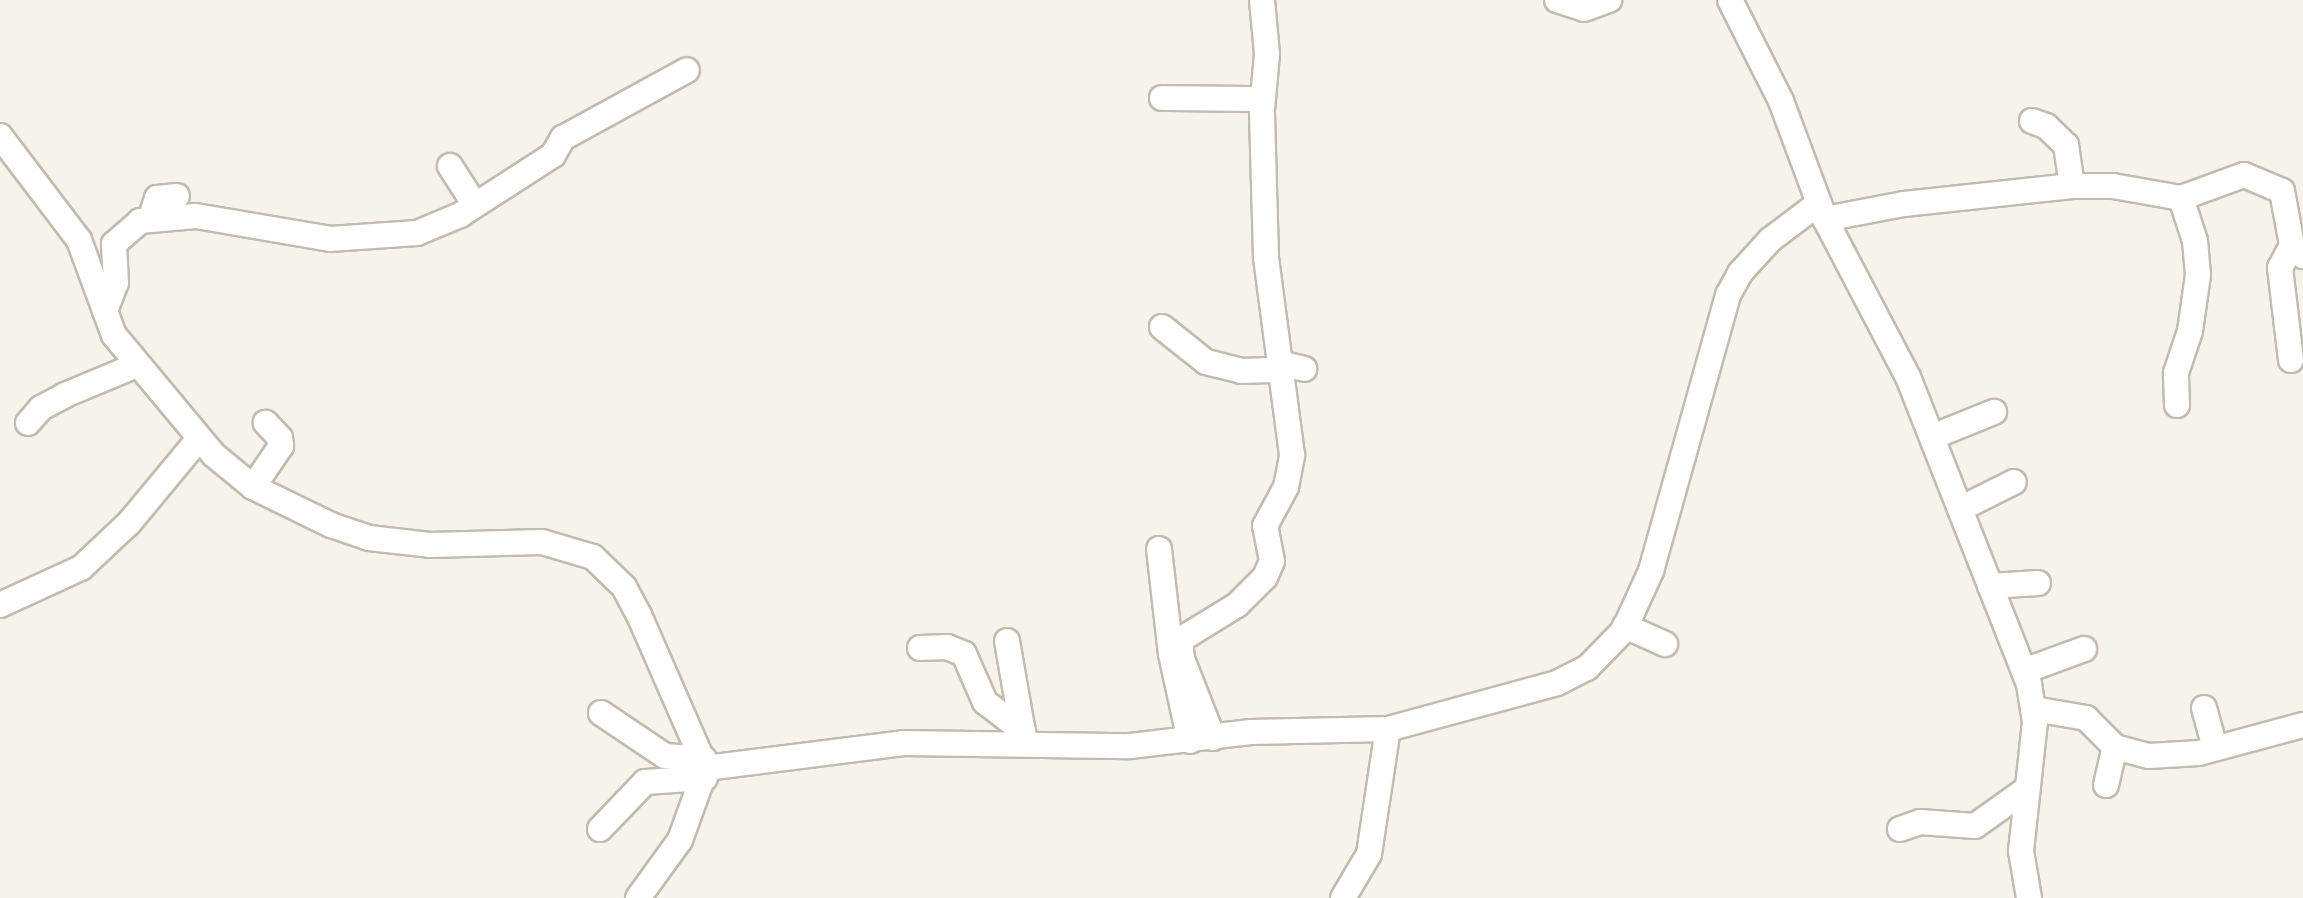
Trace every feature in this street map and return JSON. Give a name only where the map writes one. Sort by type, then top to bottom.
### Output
[{"type":"street","points":[[1202,740],[1182,659],[1180,640],[1237,605],[1265,577],[1272,561],[1265,526],[1286,487],[1292,455],[1287,368],[1266,257],[1262,99],[1267,54],[1262,0]]},
{"type":"street","points":[[1557,0],[1584,9],[1609,0]]},
{"type":"street","points":[[1730,0],[1781,102],[1822,211],[1908,377],[2024,671],[2034,709],[2021,851],[2029,898]]},
{"type":"street","points":[[105,311],[116,283],[117,237],[150,218],[197,216],[291,236],[352,239],[417,233],[475,205],[553,155],[563,138],[687,70]]},
{"type":"street","points":[[1162,98],[1262,99]]},
{"type":"street","points":[[2032,121],[2046,126],[2066,145],[2072,186]]},
{"type":"street","points":[[0,136],[79,240],[114,335],[198,440],[253,486],[331,525],[369,538],[430,545],[542,542],[593,557],[624,587],[639,615],[705,769],[680,840],[638,898]]},
{"type":"street","points":[[450,166],[475,205]]},
{"type":"street","points":[[600,829],[645,782],[705,769],[903,743],[1024,737],[1130,746],[1202,740],[1251,732],[1388,729],[1557,683],[1587,668],[1625,626],[1651,571],[1728,295],[1740,273],[1770,240],[1822,211],[2072,186],[2113,186],[2181,198],[2244,176],[2273,185],[2288,202],[2298,251],[2280,268],[2291,360]]},
{"type":"street","points":[[150,218],[157,198],[177,196]]},
{"type":"street","points":[[2177,405],[2176,373],[2190,331],[2198,275],[2195,241],[2181,198]]},
{"type":"street","points":[[1163,327],[1206,362],[1241,371],[1287,368]]},
{"type":"street","points":[[28,423],[41,408],[65,395],[137,365]]},
{"type":"street","points":[[1932,437],[1994,412]]},
{"type":"street","points":[[253,486],[281,446],[281,438],[266,424]]},
{"type":"street","points":[[0,605],[82,568],[129,523],[198,440]]},
{"type":"street","points":[[1960,509],[2014,482]]},
{"type":"street","points":[[1159,549],[1171,654],[1202,740]]},
{"type":"street","points":[[1990,586],[2038,583]]},
{"type":"street","points":[[1625,626],[1665,644]]},
{"type":"street","points":[[1007,641],[1024,737]]},
{"type":"street","points":[[920,648],[947,647],[964,653],[985,702],[1024,737]]},
{"type":"street","points":[[2024,671],[2084,649]]},
{"type":"street","points":[[2204,708],[2215,748]]},
{"type":"street","points":[[2034,709],[2086,718],[2115,747],[2149,756],[2215,748],[2303,725]]},
{"type":"street","points":[[601,713],[665,756],[705,769]]},
{"type":"street","points":[[1343,898],[1369,854],[1388,729]]},
{"type":"street","points":[[2106,786],[2115,747]]},
{"type":"street","points":[[1900,829],[1920,822],[1975,826],[2028,788]]}]
